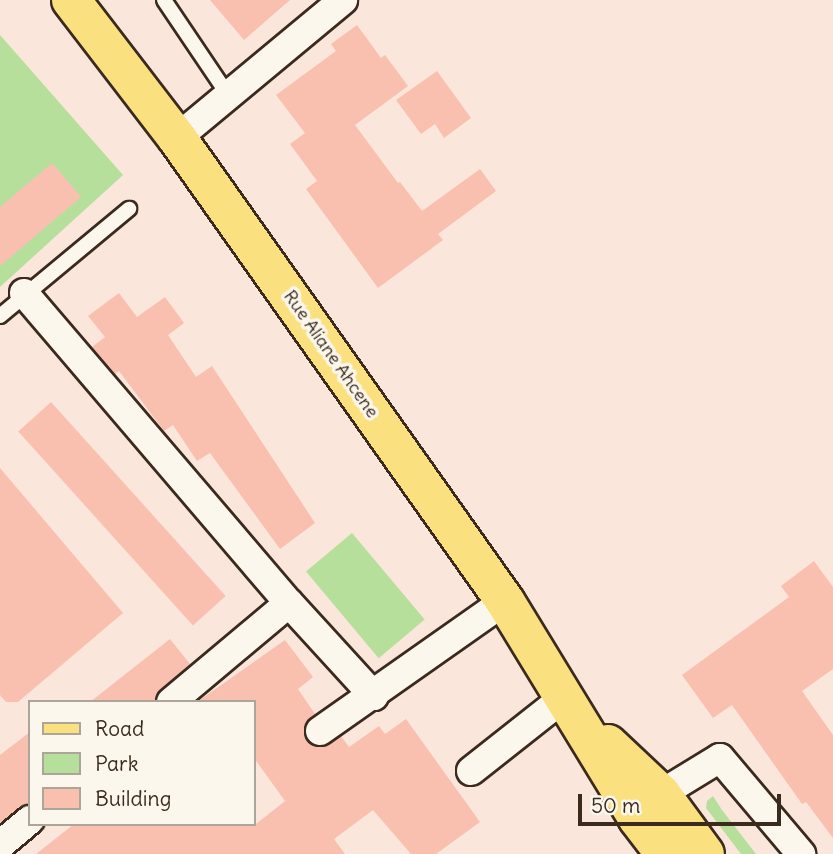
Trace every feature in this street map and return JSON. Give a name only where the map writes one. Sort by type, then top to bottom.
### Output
[{"type":"main road","name":"Rue Aliane Ahcene","points":[[71,0],[177,138],[505,601],[572,706],[638,819],[665,854]]},
{"type":"main road","name":"Rue Aliane Ahcene","points":[[572,706],[661,794],[705,854]]},
{"type":"street","points":[[177,138],[343,0]]},
{"type":"street","points":[[24,293],[289,603],[374,696]]},
{"type":"street","points":[[320,731],[374,696],[505,601]]},
{"type":"street","points":[[173,700],[289,603]]},
{"type":"street","points":[[471,771],[572,706]]},
{"type":"street","points":[[661,794],[720,758],[801,854]]},
{"type":"street","points":[[0,845],[28,822]]},
{"type":"lane","points":[[164,0],[228,95]]},
{"type":"lane","points":[[0,316],[24,293],[128,209]]},
{"type":"green space","points":[[0,35],[123,175],[0,287]]},
{"type":"green space","points":[[352,533],[425,620],[379,658],[306,572]]},
{"type":"green space","points":[[713,796],[756,854],[741,854],[706,808],[707,801]]},
{"type":"building","points":[[210,0],[290,0],[244,40]]},
{"type":"building","points":[[357,25],[381,58],[385,55],[408,86],[355,125],[398,183],[400,182],[422,211],[480,169],[496,191],[438,234],[443,240],[378,288],[306,189],[317,181],[290,144],[305,133],[276,95],[336,51],[331,44]]},
{"type":"building","points":[[437,71],[471,118],[444,138],[435,124],[421,134],[396,100]]},
{"type":"building","points":[[52,163],[81,197],[0,266],[0,207]]},
{"type":"building","points":[[119,293],[137,317],[165,297],[184,323],[168,335],[196,377],[212,366],[315,523],[280,549],[210,453],[197,461],[173,425],[164,431],[119,371],[115,374],[92,347],[105,337],[88,316]]},
{"type":"building","points":[[51,402],[226,596],[193,625],[18,431]]},
{"type":"building","points":[[0,468],[123,613],[18,702],[6,702],[0,695]]},
{"type":"building","points":[[814,561],[833,587],[833,669],[802,691],[833,735],[833,838],[806,802],[802,804],[732,705],[713,718],[682,675],[789,597],[781,586]]},
{"type":"building","points":[[170,639],[190,664],[160,690],[156,700],[93,700]]},
{"type":"building","points":[[285,640],[313,677],[298,689],[315,714],[305,725],[307,741],[322,747],[341,736],[349,747],[379,726],[385,734],[406,719],[480,822],[436,854],[411,854],[373,810],[334,839],[345,854],[36,854],[71,826],[256,826],[285,801],[256,761],[256,700],[200,700]]},
{"type":"building","points":[[28,734],[28,804],[0,823],[0,755]]}]
